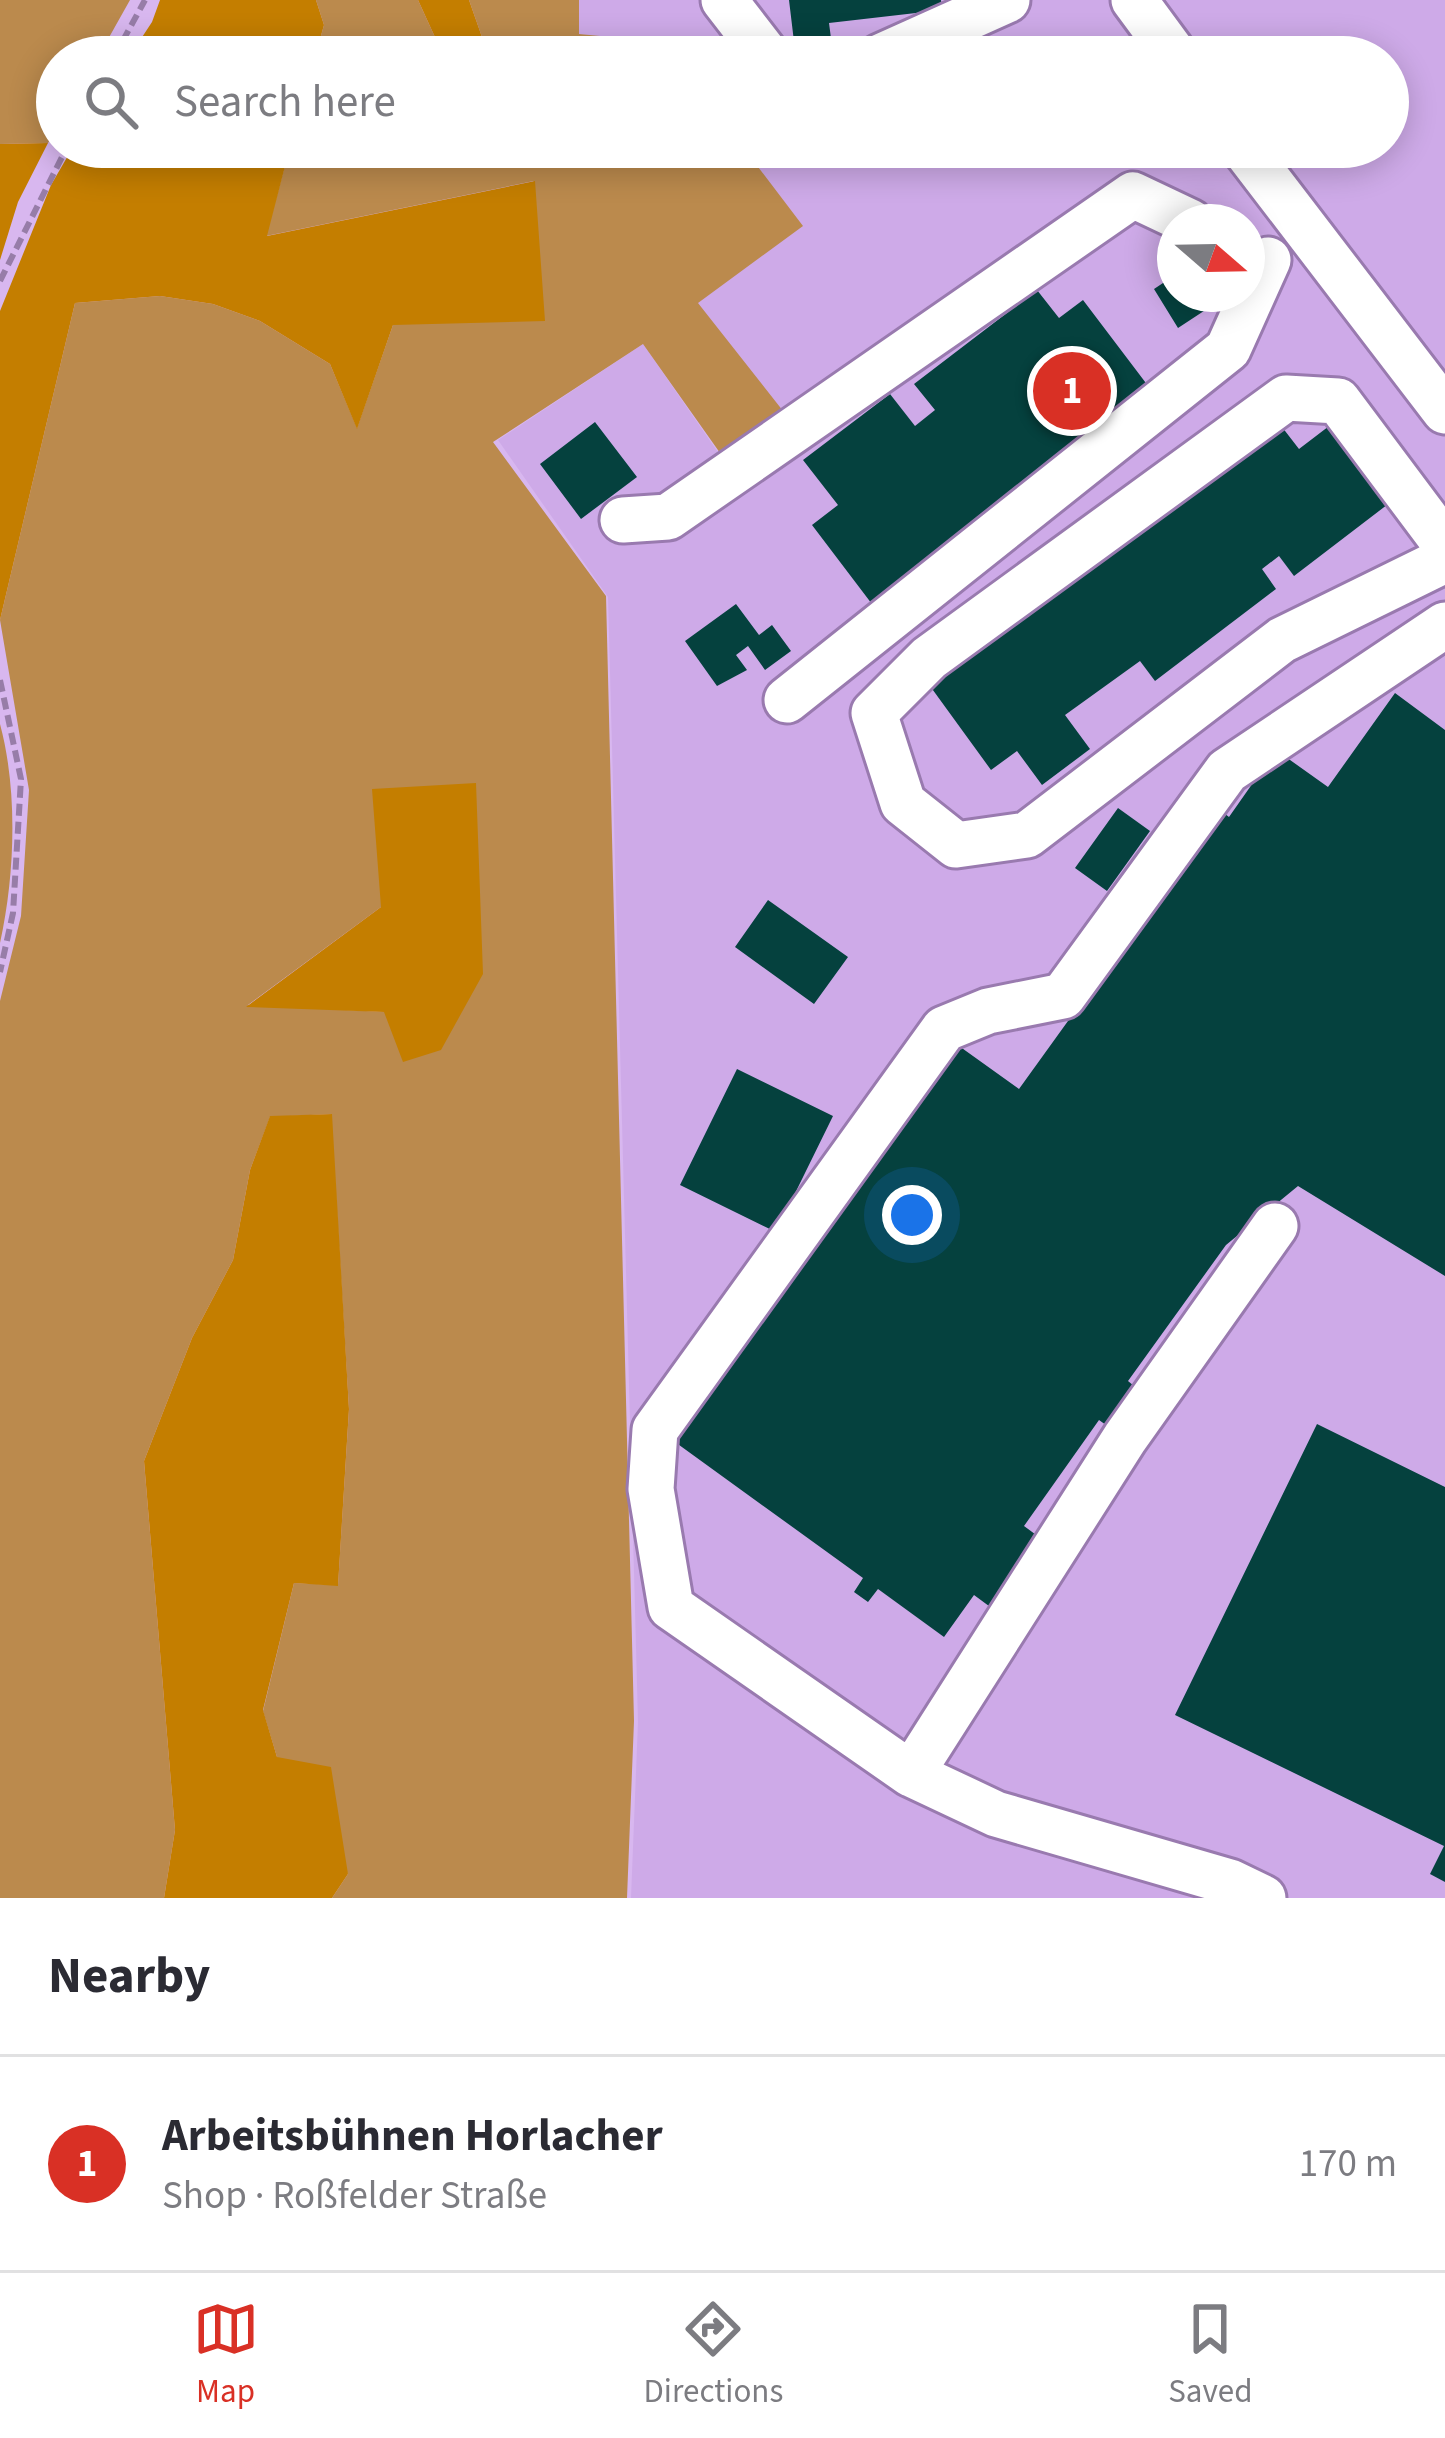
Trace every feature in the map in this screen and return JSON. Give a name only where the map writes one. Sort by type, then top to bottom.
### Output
[{"type":"street","points":[[724,0],[752,36]]},
{"type":"street","points":[[927,36],[1007,0]]},
{"type":"street","points":[[1134,0],[1161,36]]},
{"type":"street","points":[[1259,168],[1445,411]]},
{"type":"street","points":[[623,520],[668,517],[1133,195],[1157,206]]},
{"type":"street","points":[[1265,253],[1314,242]]},
{"type":"street","points":[[787,700],[1228,349],[1240,312]]},
{"type":"street","points":[[1445,544],[1338,401],[1286,398],[929,658],[874,713],[903,802],[956,844],[1028,835],[1282,640],[1445,560]]},
{"type":"street","points":[[1263,1898],[1230,1882],[996,1814],[911,1774],[671,1607],[651,1489],[655,1430],[944,1029],[988,1011],[1064,996],[1227,771],[1445,625]]},
{"type":"street","points":[[911,1774],[1125,1438],[1275,1226]]},
{"type":"path","points":[[125,36],[145,0]]},
{"type":"path","points":[[0,281],[56,168]]},
{"type":"path","points":[[0,680],[21,779],[13,914],[0,972]]},
{"type":"shaded area","points":[[0,0],[130,0],[110,36],[36,36],[36,143],[0,144]]},
{"type":"shaded area","points":[[160,0],[316,0],[324,25],[321,36],[143,36]]},
{"type":"shaded area","points":[[316,0],[418,0],[434,36],[321,36],[324,25]]},
{"type":"shaded area","points":[[418,0],[469,0],[482,36],[434,36]]},
{"type":"shaded area","points":[[469,0],[579,0],[579,34],[600,36],[482,36]]},
{"type":"shaded area","points":[[579,0],[1445,0],[1445,1898],[631,1898],[638,1722],[608,597],[498,440],[643,344],[722,458],[697,303],[802,226],[759,168],[1409,168],[1409,36],[600,36],[579,34]]},
{"type":"shaded area","points":[[36,143],[36,167],[18,202],[0,260],[0,144]]},
{"type":"shaded area","points":[[61,168],[285,168],[267,236],[535,181],[545,321],[393,325],[357,429],[330,364],[260,321],[213,304],[160,296],[75,303],[0,620],[0,311]]},
{"type":"shaded area","points":[[284,168],[759,168],[803,226],[698,303],[787,416],[725,460],[643,344],[493,442],[606,596],[634,1721],[627,1898],[332,1898],[348,1874],[277,1757],[263,1711],[294,1583],[338,1585],[349,1409],[331,1114],[270,1117],[250,1170],[233,1260],[192,1338],[144,1461],[175,1830],[164,1898],[0,1898],[0,1001],[21,916],[29,790],[0,620],[75,303],[160,296],[213,304],[260,321],[330,364],[357,428],[393,325],[534,181],[266,236]],"holes":[[[381,907],[385,1012],[248,1005]]]},
{"type":"shaded area","points":[[0,724],[10,777],[12,833],[0,943]]},
{"type":"shaded area","points":[[476,783],[483,974],[441,1050],[403,1062],[384,1012],[246,1007],[381,907],[372,789]]},
{"type":"shaded area","points":[[332,1114],[349,1409],[338,1586],[294,1583],[263,1710],[277,1757],[331,1767],[348,1874],[332,1898],[164,1898],[175,1830],[144,1461],[192,1338],[233,1260],[250,1170],[270,1116]]},
{"type":"building","points":[[789,0],[941,0],[942,10],[829,23],[831,36],[793,36]]},
{"type":"building","points":[[1037,290],[1059,318],[1083,300],[1158,399],[878,612],[812,525],[838,505],[803,460],[890,394],[915,426],[935,410],[914,384]]},
{"type":"building","points":[[1168,312],[1202,312],[1178,328]]},
{"type":"building","points":[[1337,420],[1396,498],[1294,576],[1279,556],[1262,569],[1276,589],[1155,681],[1140,661],[1065,715],[1090,749],[1042,785],[1017,751],[991,770],[930,686],[1282,427],[1299,449]]},
{"type":"building","points":[[595,422],[637,477],[581,519],[540,464]]},
{"type":"building","points":[[736,604],[759,635],[772,625],[791,651],[765,670],[748,646],[736,655],[747,670],[717,686],[685,641]]},
{"type":"building","points":[[1395,693],[1445,730],[1445,1276],[1298,1186],[1226,1245],[1128,1381],[1140,1391],[1113,1430],[1099,1420],[1024,1526],[1043,1540],[993,1609],[974,1595],[944,1637],[878,1589],[868,1602],[854,1592],[863,1578],[675,1442],[747,1341],[737,1333],[959,1046],[1019,1089],[1220,810],[1229,817],[1276,750],[1328,787]]},
{"type":"building","points":[[1118,808],[1150,831],[1107,891],[1075,868]]},
{"type":"building","points":[[768,900],[848,957],[814,1004],[735,947]]},
{"type":"building","points":[[737,1069],[833,1116],[776,1232],[680,1185]]},
{"type":"building","points":[[1317,1424],[1445,1487],[1445,1882],[1430,1874],[1444,1846],[1175,1715]]},
{"type":"place","name":"Arbeitsbühnen Horlacher","points":[[1072,391]]}]
